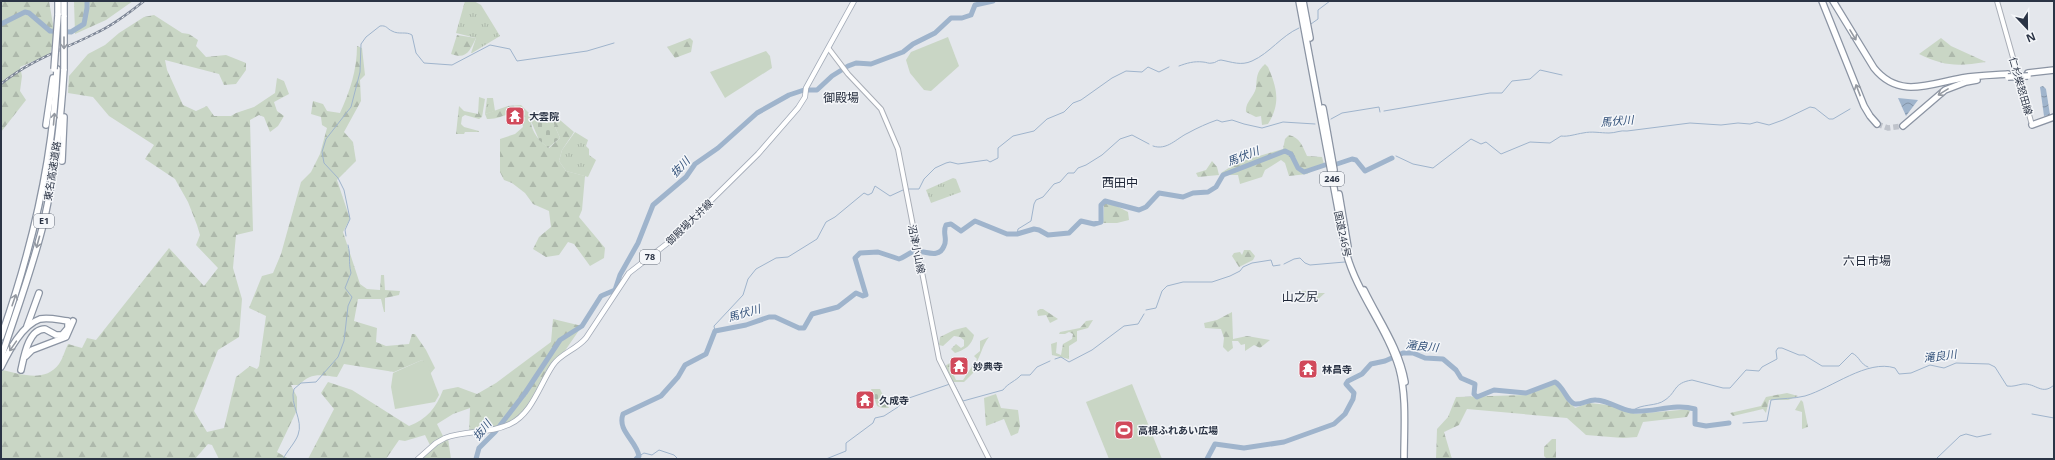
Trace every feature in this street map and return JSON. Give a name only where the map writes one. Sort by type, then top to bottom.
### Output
[{"type":"highway","name":"東名高速道路","points":[[58,1],[61,16]]},
{"type":"highway","name":"東名高速道路","points":[[1,337],[28,255],[42,194],[52,131],[61,16],[64,1]]},
{"type":"highway","name":"国道246号","points":[[1299,1],[1346,252],[1356,281],[1393,348]]},
{"type":"highway","name":"国道246号","points":[[1303,1],[1349,251],[1365,292],[1398,359],[1406,392],[1408,459]]},
{"type":"highway","points":[[1822,1],[1864,106],[1877,124]]},
{"type":"highway","points":[[1833,1],[1874,68],[1880,75],[1894,84],[1917,88],[1976,76],[2028,75],[2054,72]]},
{"type":"highway","points":[[46,125],[58,69],[61,16]]},
{"type":"highway","name":"東名高速道路","points":[[1,358],[32,264],[44,220],[58,139],[63,79],[58,69]]},
{"type":"highway","points":[[1903,126],[1912,121],[1936,96],[1952,87],[1973,80],[2008,76]]},
{"type":"highway","points":[[62,160],[63,79]]},
{"type":"highway","points":[[2032,125],[2054,117]]},
{"type":"highway","points":[[2032,125],[2054,120]]},
{"type":"highway","points":[[1,367],[24,330],[39,293]]},
{"type":"highway","points":[[24,330],[34,322],[43,319],[68,321],[69,324],[68,330],[62,335],[45,329],[35,332],[31,338],[20,370],[28,353],[66,337],[73,321]]},
{"type":"highway","name":"国道246号","points":[[1398,359],[1403,390],[1404,459]]},
{"type":"main road","name":"御殿場大井線","points":[[418,459],[436,443],[445,438],[505,427],[523,415],[557,360],[577,347],[586,338],[629,273],[669,242],[754,158],[798,108],[854,1]]},
{"type":"main road","name":"仁杉柴怒田線","points":[[1997,1],[2032,125]]},
{"type":"main road","name":"沼津小山線","points":[[829,49],[844,69],[881,109],[898,149],[936,347],[950,384],[989,459]]},
{"type":"green space","points":[[1,1],[49,1],[55,36],[50,54],[20,67],[22,76],[20,91],[26,100],[1,132]]},
{"type":"green space","points":[[74,1],[133,1],[106,20],[75,34]]},
{"type":"green space","points":[[465,1],[474,1],[481,5],[500,36],[472,53],[476,38],[456,33]]},
{"type":"green space","points":[[154,15],[182,33],[189,34],[198,40],[196,46],[206,57],[226,55],[246,63],[246,70],[236,84],[224,85],[219,74],[165,60],[167,70],[183,105],[196,111],[207,106],[214,116],[231,116],[254,107],[275,93],[277,78],[284,81],[289,94],[274,102],[277,111],[284,116],[278,126],[270,132],[264,117],[259,115],[250,120],[253,231],[236,235],[233,268],[242,299],[239,337],[218,350],[194,411],[207,432],[224,428],[236,377],[250,366],[257,369],[259,366],[266,316],[249,308],[262,276],[273,273],[281,254],[301,182],[311,172],[320,154],[327,128],[322,125],[321,117],[311,114],[313,101],[323,104],[327,111],[340,113],[352,80],[356,64],[357,46],[362,48],[365,75],[360,80],[361,101],[344,132],[353,142],[356,161],[337,180],[350,219],[343,232],[360,284],[367,289],[380,290],[381,275],[384,275],[385,290],[400,291],[399,295],[385,298],[385,312],[381,299],[358,299],[354,321],[377,328],[376,342],[386,346],[409,344],[412,334],[415,334],[426,350],[435,368],[430,374],[422,360],[394,372],[344,364],[337,377],[316,375],[308,378],[299,385],[291,385],[297,397],[297,410],[277,452],[289,459],[219,459],[212,445],[208,444],[195,459],[1,459],[2,370],[32,376],[47,374],[59,364],[68,344],[82,348],[87,338],[96,340],[169,248],[204,286],[218,268],[196,245],[200,235],[197,225],[188,202],[175,179],[145,159],[154,145],[109,116],[93,97],[68,93],[69,76],[88,54],[105,45],[119,33],[144,17]]},
{"type":"green space","points":[[457,35],[476,38],[470,50],[461,56],[451,54]]},
{"type":"green space","points":[[948,37],[959,66],[931,91],[924,90],[910,73],[906,60],[911,52]]},
{"type":"green space","points":[[690,38],[693,41],[691,52],[675,58],[667,47]]},
{"type":"green space","points":[[1941,38],[1951,46],[1986,62],[1960,65],[1937,61],[1919,54]]},
{"type":"green space","points":[[766,51],[770,56],[772,68],[725,98],[710,72]]},
{"type":"green space","points":[[1265,64],[1268,67],[1274,82],[1276,102],[1275,109],[1268,124],[1262,125],[1261,116],[1256,117],[1246,112],[1246,108],[1256,88],[1258,72]]},
{"type":"green space","points":[[479,97],[485,99],[482,117],[479,119],[465,115],[462,117],[461,124],[464,127],[479,132],[465,132],[464,134],[456,134],[459,106],[464,111],[478,114]]},
{"type":"green space","points":[[487,98],[493,98],[495,111],[485,114]]},
{"type":"green space","points":[[521,105],[534,118],[531,119],[531,123],[536,136],[549,148],[560,138],[550,115],[537,117],[555,112],[560,120],[574,132],[562,150],[559,161],[566,171],[585,176],[582,210],[579,217],[605,248],[604,258],[590,266],[574,244],[568,242],[559,255],[546,257],[533,249],[539,237],[551,227],[549,211],[533,204],[525,193],[512,183],[504,180],[500,172],[500,139],[515,134],[523,127],[521,112],[491,119],[487,119],[485,114],[508,106]]},
{"type":"green space","points":[[550,115],[560,138],[548,148],[539,140],[531,121],[537,117]]},
{"type":"green space","points":[[575,132],[588,140],[586,146],[589,149],[589,155],[596,160],[588,177],[566,171],[559,161],[562,150]]},
{"type":"green space","points":[[1289,135],[1298,140],[1307,156],[1322,157],[1324,164],[1307,174],[1289,176],[1285,163],[1281,160],[1265,170],[1262,177],[1240,184],[1238,175],[1223,175],[1221,173],[1238,162],[1283,149],[1285,139]]},
{"type":"green space","points":[[1212,161],[1217,167],[1219,175],[1198,177],[1196,173],[1206,170]]},
{"type":"green space","points":[[953,178],[956,179],[961,192],[931,203],[926,190]]},
{"type":"green space","points":[[1109,202],[1128,212],[1129,220],[1117,223],[1103,223],[1104,204]]},
{"type":"green space","points":[[1244,250],[1250,250],[1255,256],[1253,260],[1239,267],[1232,256],[1234,253],[1240,252],[1242,255]]},
{"type":"green space","points":[[1299,291],[1308,291],[1312,296],[1317,296],[1318,293],[1325,293],[1315,302],[1299,294]]},
{"type":"green space","points":[[1043,309],[1058,319],[1050,323],[1046,315],[1038,316],[1037,311]]},
{"type":"green space","points":[[1232,312],[1233,339],[1247,336],[1270,340],[1260,348],[1254,345],[1245,351],[1245,344],[1241,345],[1238,341],[1232,341],[1233,348],[1228,352],[1223,347],[1224,338],[1221,329],[1205,328],[1204,323],[1217,320]]},
{"type":"green space","points":[[553,319],[582,326],[520,416],[500,428],[469,433],[470,408],[453,414],[437,424],[443,436],[436,443],[430,445],[425,435],[405,441],[399,440],[386,459],[308,459],[334,409],[321,393],[328,382],[352,390],[409,426],[421,420],[430,412],[443,390],[458,387],[477,394],[496,383],[551,342]]},
{"type":"green space","points":[[1093,320],[1088,328],[1077,331],[1077,341],[1069,346],[1069,359],[1052,355],[1051,344],[1057,342],[1056,353],[1061,355],[1063,344],[1072,339],[1073,334],[1069,332],[1059,334],[1060,332],[1080,328],[1086,321]]},
{"type":"green space","points":[[966,327],[974,335],[972,342],[965,349],[955,353],[951,349],[956,344],[961,348],[964,346],[964,340],[960,337],[954,336],[943,346],[939,345],[940,337],[954,330]]},
{"type":"green space","points":[[989,337],[974,366],[975,371],[964,382],[952,382],[945,366],[960,358],[964,363],[959,368],[951,369],[956,380],[963,380],[977,359],[974,356],[980,351],[980,341]]},
{"type":"green space","points":[[422,360],[428,366],[439,395],[435,402],[395,409],[391,387],[393,373]]},
{"type":"green space","name":"高根ふれあい広場","points":[[1132,384],[1162,459],[1109,459],[1086,402]]},
{"type":"green space","points":[[1555,384],[1575,408],[1589,403],[1619,406],[1635,414],[1691,409],[1687,417],[1643,422],[1637,437],[1623,438],[1586,435],[1567,418],[1467,409],[1459,425],[1444,432],[1452,459],[1436,459],[1437,429],[1448,417],[1456,397],[1525,395]]},
{"type":"green space","points":[[871,389],[880,389],[889,408],[877,406]]},
{"type":"green space","points":[[1787,393],[1798,396],[1788,400],[1769,400],[1766,413],[1763,409],[1733,416],[1730,413],[1761,406],[1766,397]]},
{"type":"green space","points":[[996,394],[1001,408],[1018,410],[1020,426],[1018,433],[1011,436],[1004,419],[986,426],[984,398]]},
{"type":"green space","points":[[1801,400],[1803,402],[1808,427],[1802,429],[1802,412],[1795,410]]},
{"type":"green space","points":[[448,438],[451,459],[419,459],[436,444]]},
{"type":"green space","points":[[1552,439],[1556,439],[1556,459],[1547,459],[1544,456],[1544,447]]},
{"type":"water","points":[[2043,86],[2046,89],[2050,115],[2044,116],[2040,87]]},
{"type":"water","points":[[1898,98],[1918,100],[1906,116]]},
{"type":"waterway","points":[[1,24],[25,12],[29,13],[50,31],[71,32],[84,24],[87,1]]},
{"type":"waterway","name":"抜川","points":[[476,459],[479,448],[495,432],[525,393],[560,340],[582,326],[601,296],[615,290],[620,275],[638,243],[653,205],[686,177],[695,164],[718,148],[757,113],[789,95],[804,90],[817,90],[832,76],[848,66],[856,63],[871,64],[903,52],[913,44],[935,33],[951,18],[962,18],[971,15],[975,5],[993,1]]},
{"type":"waterway","points":[[1311,24],[1318,19],[1318,10],[1330,1]]},
{"type":"waterway","points":[[346,236],[345,230],[350,219],[344,190],[338,178],[324,163],[322,152],[326,139],[351,107],[360,72],[361,44],[366,37],[380,26],[386,27],[397,33],[407,33],[412,35],[416,53],[424,63],[452,65],[490,45],[510,49],[517,61],[587,51],[614,43]]},
{"type":"waterway","points":[[1179,66],[1194,62],[1215,63],[1218,60],[1236,63],[1252,61],[1299,28]]},
{"type":"waterway","points":[[908,189],[919,189],[924,179],[935,168],[946,163],[950,162],[958,164],[987,160],[990,162],[998,158],[998,148],[1013,136],[1034,131],[1047,119],[1064,112],[1073,103],[1081,100],[1112,78],[1126,71],[1142,72],[1148,67],[1159,72],[1169,67]]},
{"type":"waterway","points":[[1384,111],[1490,93],[1502,93],[1512,81],[1530,79],[1540,70],[1562,75]]},
{"type":"waterway","points":[[1331,119],[1342,113],[1379,107],[1380,112]]},
{"type":"waterway","name":"馬伏川","points":[[1396,156],[1413,164],[1433,168],[1471,139],[1481,144],[1486,142],[1501,154],[1530,142],[1550,143],[1561,136],[1569,136],[1586,132],[1611,133],[1690,123],[1721,125],[1738,123],[1750,124],[1757,122],[1769,125],[1810,107],[1815,108],[1829,119],[1833,119],[1850,109]]},
{"type":"waterway","points":[[1153,146],[1163,147],[1195,129],[1217,120],[1222,122],[1232,120],[1262,128],[1283,122],[1315,124]]},
{"type":"waterway","points":[[1017,234],[1018,229],[1031,221],[1036,200],[1043,197],[1054,184],[1060,182],[1068,173],[1074,173],[1078,168],[1102,155],[1120,139],[1132,135],[1149,144]]},
{"type":"waterway","name":"馬伏川","points":[[636,459],[639,456],[625,431],[622,420],[623,414],[661,396],[678,377],[685,365],[706,354],[715,331],[746,325],[769,317],[775,317],[799,328],[804,328],[812,314],[838,307],[856,293],[863,296],[866,295],[855,258],[860,253],[878,252],[899,259],[914,251],[936,253],[942,250],[945,243],[946,225],[951,224],[961,231],[975,221],[1007,234],[1017,234],[1034,229],[1048,235],[1069,233],[1081,221],[1094,224],[1101,222],[1101,205],[1105,201],[1139,210],[1146,207],[1159,193],[1183,197],[1193,193],[1208,192],[1216,187],[1223,175],[1285,151],[1291,154],[1298,168],[1304,172],[1325,165]]},
{"type":"waterway","name":"馬伏川","points":[[1337,164],[1352,159],[1356,160],[1365,171],[1392,158]]},
{"type":"waterway","points":[[715,331],[714,326],[743,295],[748,279],[756,269],[776,258],[788,257],[817,239],[826,222],[835,217],[864,193],[868,195],[872,193],[875,186],[890,196],[903,190]]},
{"type":"waterway","points":[[283,459],[297,438],[299,429],[298,418],[293,400],[294,389],[301,383],[316,382],[338,357],[344,341],[348,306],[352,297],[345,288],[351,273],[348,245]]},
{"type":"waterway","points":[[1284,264],[1300,258],[1305,263],[1310,265],[1345,262]]},
{"type":"waterway","points":[[1146,310],[1156,308],[1162,291],[1167,286],[1183,282],[1212,282],[1230,276],[1252,263],[1271,260],[1273,266],[1280,265]]},
{"type":"waterway","points":[[1055,359],[1061,357],[1069,362],[1092,350],[1124,326],[1138,324],[1144,314]]},
{"type":"waterway","name":"滝良川","points":[[1632,411],[1640,407],[1661,402],[1669,397],[1681,383],[1686,381],[1692,380],[1723,388],[1730,388],[1746,370],[1759,371],[1762,367],[1777,359],[1776,351],[1778,348],[1782,348],[1799,355],[1804,355],[1822,366],[1839,366],[1852,353],[1868,367]]},
{"type":"waterway","name":"滝良川","points":[[1207,459],[1215,444],[1244,448],[1284,442],[1334,424],[1345,414],[1353,399],[1354,393],[1346,384],[1348,381],[1362,374],[1371,364],[1385,361],[1403,353],[1413,353],[1425,358],[1443,359],[1456,370],[1461,378],[1475,384],[1474,394],[1477,397],[1494,390],[1526,393],[1555,382],[1561,387],[1570,401],[1575,404],[1596,400],[1631,411],[1687,407],[1695,409],[1695,424],[1706,426],[1729,423]]},
{"type":"waterway","points":[[953,382],[963,401],[1003,390],[1021,375],[1030,375],[1037,367],[1050,361]]},
{"type":"waterway","name":"滝良川","points":[[1743,423],[1767,421],[1771,400],[1805,396],[1873,367],[1884,366],[1895,368],[1899,374],[1911,373],[1930,365],[1944,368],[1956,363],[1989,364],[1995,367],[2007,386],[2028,384],[2046,389],[2054,385]]},
{"type":"waterway","points":[[826,459],[846,451],[846,443],[873,423],[875,418],[884,416],[898,407],[906,399],[950,384]]},
{"type":"waterway","points":[[2032,414],[2054,418]]},
{"type":"waterway","points":[[1936,459],[1960,436],[1966,434],[1977,437],[1991,434]]},
{"type":"waterway","points":[[639,456],[644,453],[652,455],[659,450],[674,455],[678,459]]},
{"type":"tunnel","points":[[1877,124],[1888,128],[1903,126]]},
{"type":"railway","points":[[1,84],[36,61],[110,25],[144,1]]},
{"type":"place","name":"大雲院","points":[[515,116]]},
{"type":"place","name":"妙典寺","points":[[959,366]]},
{"type":"place","name":"林昌寺","points":[[1308,369]]},
{"type":"place","name":"久成寺","points":[[865,400]]},
{"type":"place","name":"高根ふれあい広場","points":[[1124,430]]},
{"type":"district","name":"御殿場","points":[[841,98]]},
{"type":"district","name":"西田中","points":[[1120,183]]},
{"type":"district","name":"六日市場","points":[[1867,261]]},
{"type":"district","name":"山之尻","points":[[1300,297]]}]
